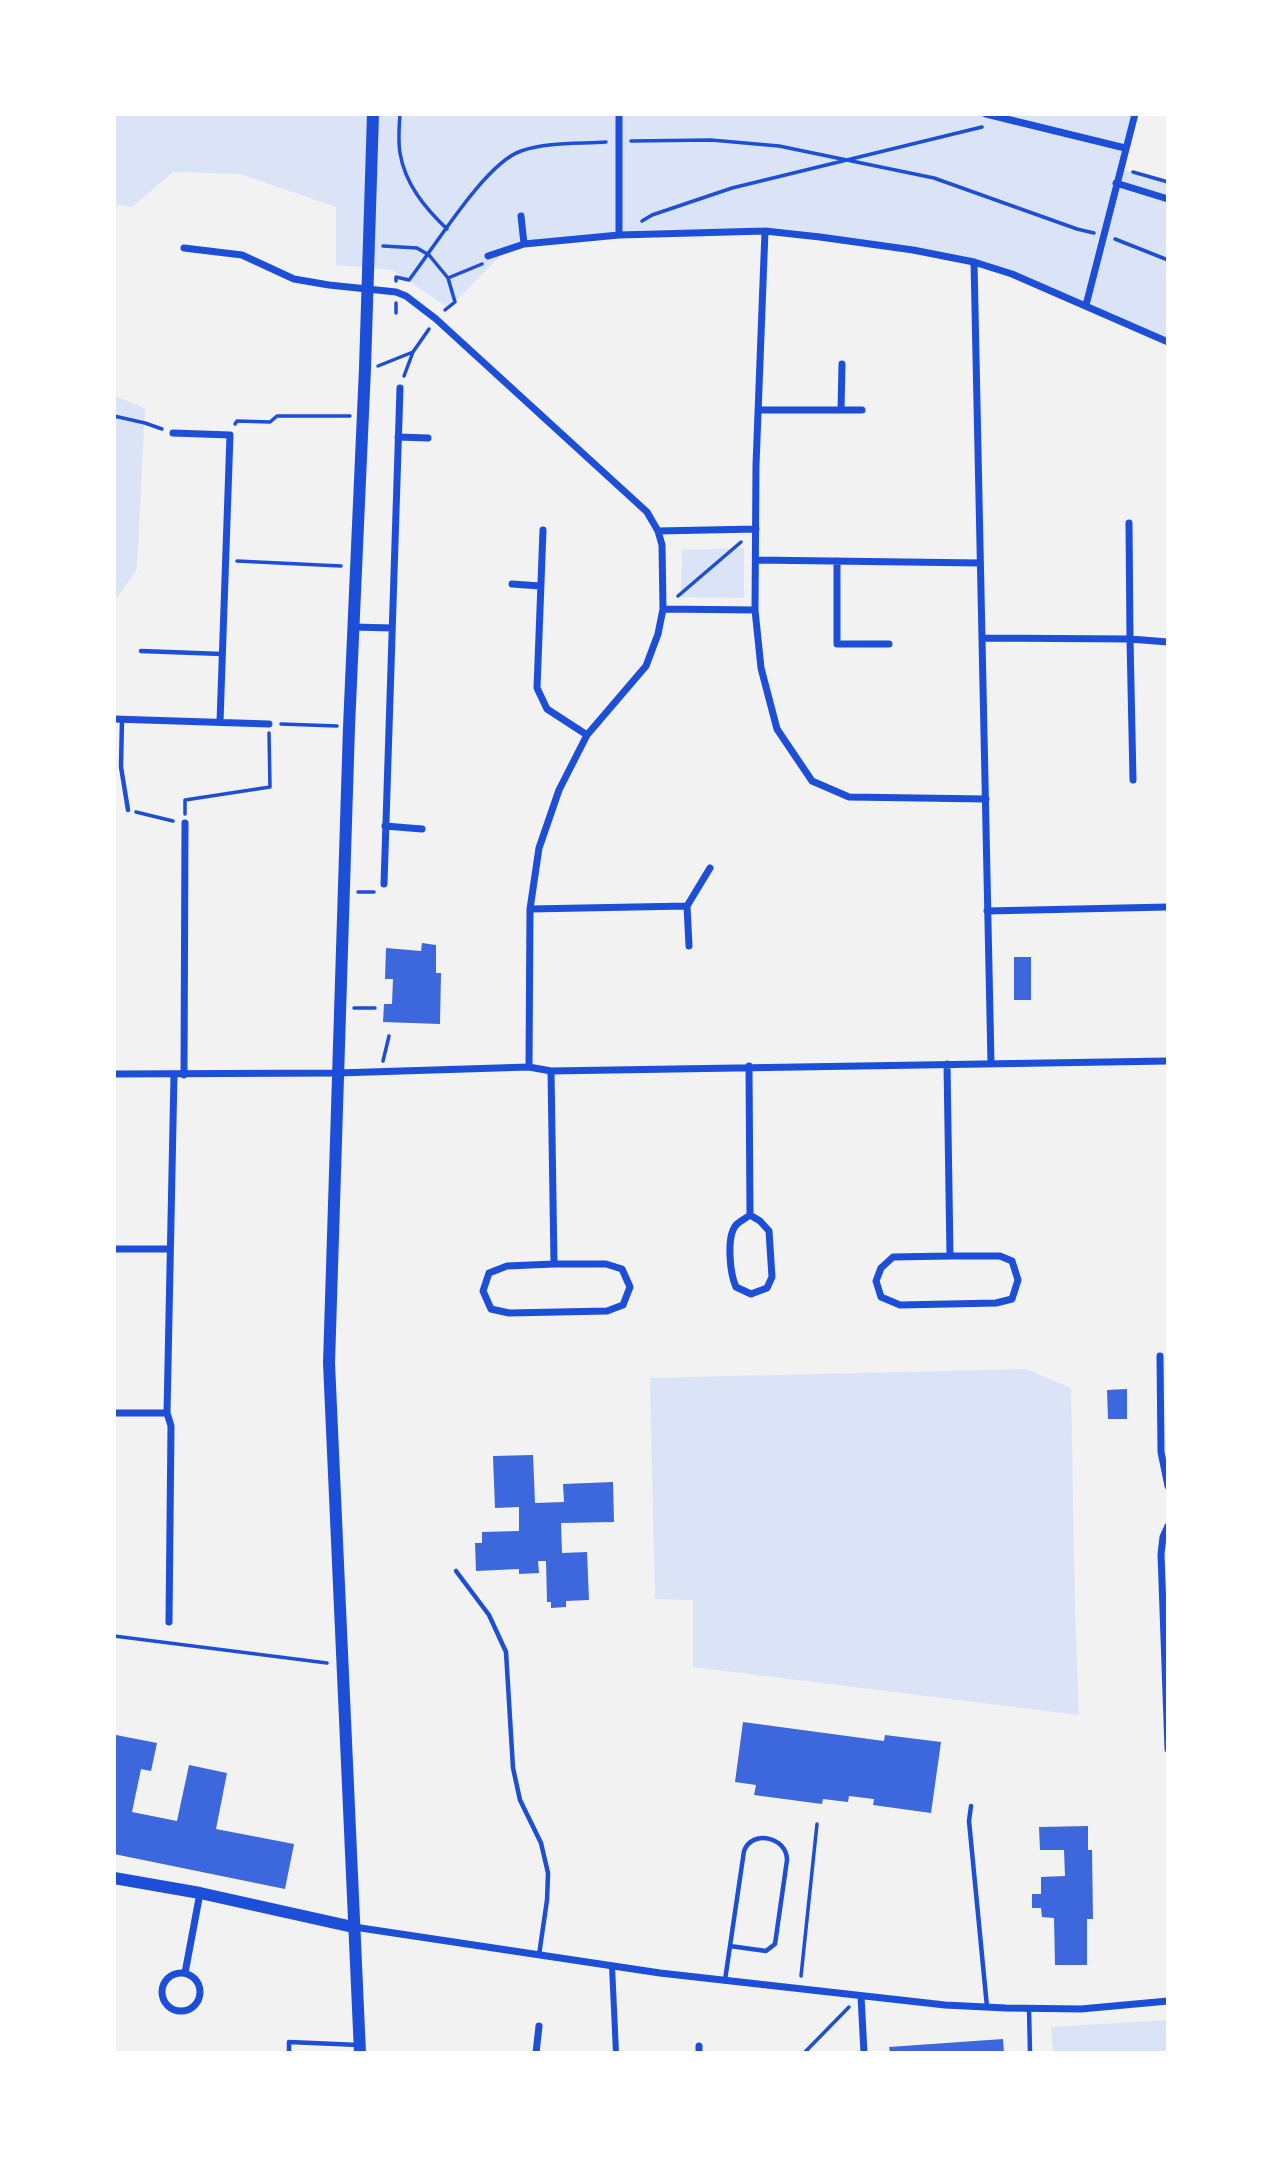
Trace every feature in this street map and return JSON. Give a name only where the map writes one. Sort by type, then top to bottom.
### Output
[{"type":"street","points":[[360,2049],[329,1363],[349,727],[373,114]]},
{"type":"street","points":[[619,114],[619,235]]},
{"type":"street","points":[[986,114],[1125,148]]},
{"type":"street","points":[[1086,305],[1135,114]]},
{"type":"street","points":[[1116,183],[1168,199]]},
{"type":"street","points":[[521,216],[524,244]]},
{"type":"street","points":[[765,231],[758,410],[755,610],[761,668],[777,729],[811,781],[849,797],[986,799]]},
{"type":"street","points":[[488,256],[524,244],[619,235],[765,231],[913,250],[974,262],[1012,274],[1168,342]]},
{"type":"street","points":[[184,248],[242,255],[295,279],[396,292],[406,296],[436,319],[647,512],[658,531],[662,545],[663,609],[658,634],[646,666],[587,735],[559,790],[539,848],[530,909],[529,1067]]},
{"type":"street","points":[[974,262],[990,1063]]},
{"type":"street","points":[[841,410],[842,364]]},
{"type":"street","points":[[384,884],[400,388]]},
{"type":"street","points":[[758,410],[862,410]]},
{"type":"street","points":[[173,433],[230,435],[220,722]]},
{"type":"street","points":[[398,437],[428,438]]},
{"type":"street","points":[[1129,523],[1133,780]]},
{"type":"street","points":[[658,531],[756,529]]},
{"type":"street","points":[[543,530],[537,688],[547,709],[587,735]]},
{"type":"street","points":[[756,560],[980,563]]},
{"type":"street","points":[[837,561],[837,644],[890,644]]},
{"type":"street","points":[[512,584],[540,586]]},
{"type":"street","points":[[663,609],[755,610]]},
{"type":"street","points":[[353,627],[392,628]]},
{"type":"street","points":[[983,638],[1130,639],[1168,642]]},
{"type":"street","points":[[118,719],[269,724]]},
{"type":"street","points":[[184,1075],[185,823]]},
{"type":"street","points":[[385,826],[422,829]]},
{"type":"street","points":[[688,946],[688,906],[710,868]]},
{"type":"street","points":[[530,909],[688,906]]},
{"type":"street","points":[[987,911],[1168,907]]},
{"type":"street","points":[[114,1074],[338,1073],[529,1067],[551,1071],[1168,1061]]},
{"type":"street","points":[[947,1064],[950,1256]]},
{"type":"street","points":[[749,1066],[750,1215]]},
{"type":"street","points":[[551,1071],[554,1264]]},
{"type":"street","points":[[169,1622],[171,1426],[167,1413],[174,1075]]},
{"type":"street","points":[[750,1215],[769,1231],[772,1277],[767,1288],[751,1294],[736,1287],[731,1277],[730,1236],[736,1225],[750,1215]]},
{"type":"street","points":[[114,1248],[169,1249]]},
{"type":"street","points":[[950,1256],[1000,1256],[1012,1261],[1018,1280],[1012,1299],[996,1303],[900,1305],[881,1297],[876,1281],[881,1268],[893,1257],[950,1256]]},
{"type":"street","points":[[554,1264],[606,1264],[622,1269],[630,1287],[623,1305],[607,1311],[509,1313],[491,1309],[483,1291],[489,1273],[507,1266],[554,1264]]},
{"type":"street","points":[[1160,1356],[1164,1393],[1161,1452],[1168,1486]]},
{"type":"street","points":[[114,1413],[167,1413]]},
{"type":"street","points":[[1168,1526],[1163,1537],[1161,1554],[1168,1749]]},
{"type":"street","points":[[114,1878],[200,1893],[353,1927],[612,1966],[800,1989],[987,2007],[1080,2009],[1168,2001]]},
{"type":"street","points":[[185,1973],[200,1893]]},
{"type":"street","points":[[612,1966],[616,2053]]},
{"type":"street","points":[[185,1973],[198,1983],[200,1993],[197,2003],[189,2010],[176,2012],[167,2007],[162,1998],[162,1986],[167,1978],[174,1974],[185,1973]]},
{"type":"street","points":[[861,1996],[864,2053]]},
{"type":"street","points":[[536,2053],[539,2026]]},
{"type":"lane","points":[[141,651],[222,654]]},
{"type":"lane","points":[[118,719],[121,767],[128,810]]},
{"type":"lane","points":[[456,1571],[489,1615],[506,1653],[513,1768],[520,1800],[541,1843],[548,1873],[539,1955]]},
{"type":"lane","points":[[971,1806],[969,1821],[987,2007]]},
{"type":"lane","points":[[725,1980],[744,1851],[747,1843],[753,1839],[775,1841],[783,1845],[788,1860],[775,1944],[766,1951],[730,1947]]},
{"type":"lane","points":[[1029,2008],[1030,2053]]},
{"type":"lane","points":[[289,2053],[289,2042],[360,2049]]},
{"type":"path","points":[[400,114],[399,151],[404,175],[428,211],[447,229]]},
{"type":"path","points":[[619,235],[652,215],[732,188],[984,126]]},
{"type":"path","points":[[396,313],[396,277],[409,280],[478,187],[503,160],[521,151],[551,145],[711,140],[779,146],[934,178],[1168,260]]},
{"type":"path","points":[[1120,168],[1168,182]]},
{"type":"path","points":[[448,278],[485,262],[488,256]]},
{"type":"path","points":[[400,388],[413,352]]},
{"type":"path","points":[[114,416],[173,433]]},
{"type":"path","points":[[230,435],[237,421],[270,422],[277,416],[363,416]]},
{"type":"path","points":[[663,609],[756,529]]},
{"type":"path","points":[[225,561],[356,566]]},
{"type":"path","points":[[128,810],[185,823],[185,800],[270,787],[269,724],[349,727]]},
{"type":"path","points":[[345,892],[382,893],[384,884]]},
{"type":"path","points":[[341,1007],[375,1009]]},
{"type":"path","points":[[382,1071],[389,1036]]},
{"type":"path","points":[[114,1636],[342,1665]]},
{"type":"path","points":[[800,1989],[817,1824]]},
{"type":"path","points":[[804,2053],[861,1996]]},
{"type":"shaded area","points":[[114,114],[1134,114],[1121,169],[1168,183],[1168,342],[974,262],[765,231],[664,229],[513,243],[449,308],[392,270],[336,265],[336,207],[240,174],[173,172],[132,207],[114,204]]},
{"type":"shaded area","points":[[114,396],[145,408],[137,569],[114,602]]},
{"type":"shaded area","points":[[744,548],[744,598],[681,597],[682,550]]},
{"type":"shaded area","points":[[1026,1369],[1071,1388],[1079,1715],[693,1667],[693,1600],[655,1599],[650,1378]]},
{"type":"shaded area","points":[[1168,2020],[1168,2053],[1053,2053],[1051,2027]]},
{"type":"building","points":[[422,943],[436,945],[436,973],[441,973],[440,1024],[383,1022],[384,1004],[392,1004],[393,979],[385,979],[386,948],[421,951]]},
{"type":"building","points":[[1014,957],[1031,957],[1031,1000],[1014,1000]]},
{"type":"building","points":[[1127,1389],[1127,1419],[1108,1419],[1107,1390]]},
{"type":"building","points":[[533,1455],[535,1503],[564,1502],[563,1484],[613,1482],[614,1522],[561,1523],[562,1553],[587,1552],[589,1600],[566,1601],[566,1607],[551,1608],[551,1602],[547,1602],[546,1561],[538,1561],[539,1573],[519,1574],[519,1569],[476,1571],[475,1543],[482,1543],[482,1532],[519,1531],[519,1507],[495,1508],[493,1456]]},
{"type":"building","points":[[743,1722],[884,1741],[885,1735],[941,1742],[931,1813],[873,1805],[874,1799],[849,1796],[848,1802],[823,1799],[822,1804],[754,1795],[756,1785],[735,1782]]},
{"type":"building","points":[[116,1735],[157,1743],[151,1771],[141,1769],[132,1812],[177,1821],[189,1765],[227,1773],[216,1829],[294,1844],[285,1889],[114,1854]]},
{"type":"building","points":[[1088,1826],[1088,1850],[1092,1850],[1093,1919],[1087,1919],[1087,1965],[1055,1965],[1054,1918],[1042,1917],[1041,1908],[1032,1908],[1032,1894],[1041,1894],[1041,1877],[1065,1876],[1064,1850],[1040,1850],[1039,1827]]},
{"type":"building","points":[[1003,2039],[1004,2053],[890,2053],[889,2047]]}]
